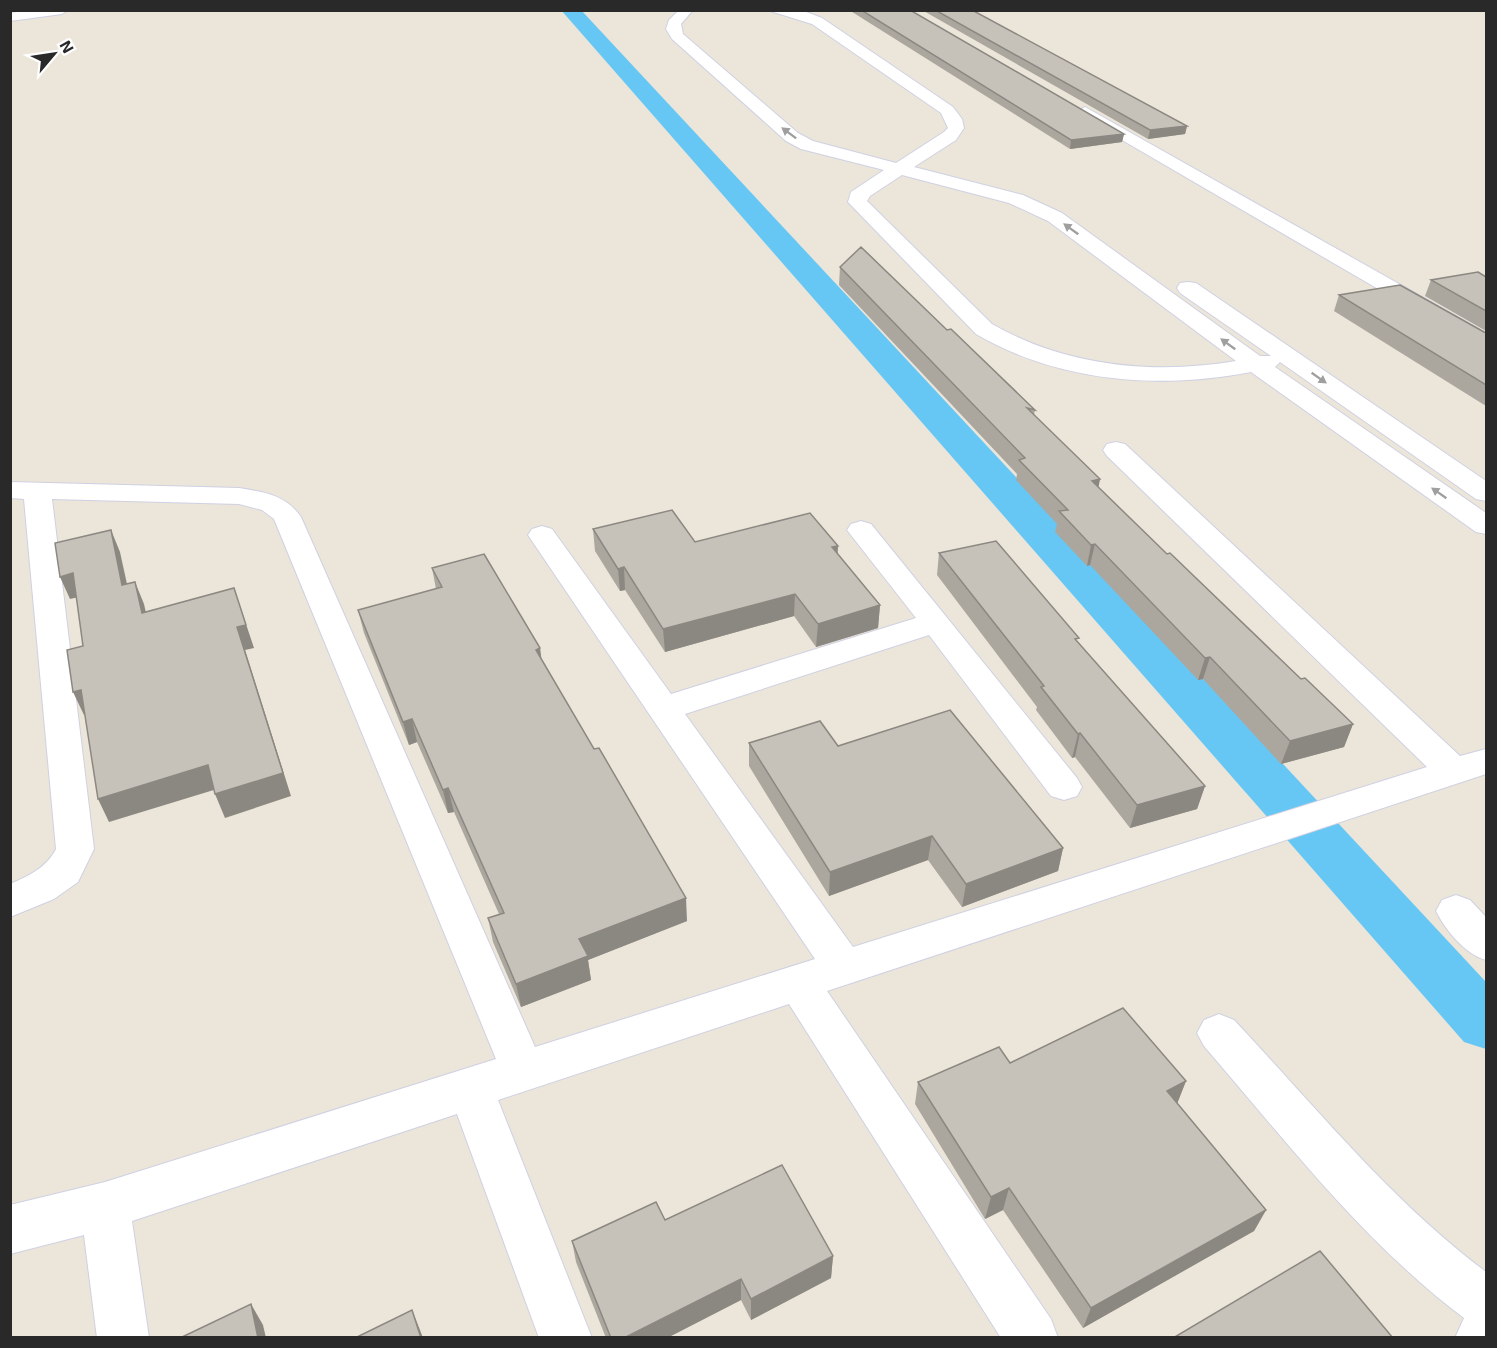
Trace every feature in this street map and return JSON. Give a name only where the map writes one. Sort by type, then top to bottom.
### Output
[{"type":"street","points":[[10,17],[62,10]]},
{"type":"street","points":[[687,10],[674,23],[673,29],[677,36],[792,137],[828,152],[906,165],[1045,195],[1067,206],[1145,259]]},
{"type":"street","points":[[708,10],[696,23],[694,28],[697,33],[815,133],[841,144],[1016,199],[1055,217],[1255,364],[1486,526]]},
{"type":"street","points":[[773,10],[795,13],[817,21],[947,110],[954,119],[956,128],[950,136],[858,196],[857,202],[984,329],[1002,341],[1067,362],[1118,370],[1158,373],[1207,372],[1291,358]]},
{"type":"street","points":[[1069,103],[1486,342]]},
{"type":"street","points":[[1174,279],[1486,494]]},
{"type":"street","points":[[1116,450],[1453,771]]},
{"type":"street","points":[[10,901],[40,888],[64,870],[75,849],[24,491],[240,496],[270,502],[281,508],[291,528],[523,1071]]},
{"type":"street","points":[[861,530],[936,622],[1064,787]]},
{"type":"street","points":[[542,535],[665,708],[844,968]]},
{"type":"street","points":[[665,708],[936,622]]},
{"type":"street","points":[[10,1230],[105,1206],[1486,761]]},
{"type":"street","points":[[1456,911],[1486,943]]},
{"type":"street","points":[[798,983],[1032,1338]]},
{"type":"street","points":[[1219,1033],[1380,1213],[1446,1273],[1486,1303]]},
{"type":"street","points":[[470,1088],[566,1338]]},
{"type":"street","points":[[105,1206],[123,1338]]},
{"type":"street","points":[[1482,1338],[1486,1334]]},
{"type":"building","points":[[861,10],[910,10],[1124,134],[1071,140]]},
{"type":"building","points":[[935,10],[972,10],[1187,126],[1150,130]]},
{"type":"building","points":[[861,247],[1035,410],[1027,408],[1100,479],[1092,481],[1167,554],[1170,553],[1301,679],[1305,678],[1353,724],[1290,741],[1210,657],[1205,658],[1095,544],[1091,545],[1059,511],[1068,510],[1019,460],[1025,458],[840,267]]},
{"type":"building","points":[[1478,272],[1486,277],[1486,311],[1431,280]]},
{"type":"building","points":[[1400,285],[1486,333],[1486,385],[1339,295]]},
{"type":"building","points":[[672,510],[695,542],[810,513],[838,546],[832,547],[880,605],[818,624],[795,594],[663,629],[624,567],[618,569],[593,529]]},
{"type":"building","points":[[111,530],[122,585],[135,582],[142,613],[234,588],[246,625],[237,627],[283,773],[215,794],[208,765],[98,799],[81,690],[73,692],[67,650],[83,646],[73,573],[60,577],[55,543]]},
{"type":"building","points":[[996,541],[1079,638],[1075,639],[1205,786],[1137,805],[1041,687],[1044,686],[939,553]]},
{"type":"building","points":[[484,554],[540,648],[536,650],[594,749],[599,748],[686,898],[579,939],[588,956],[516,984],[488,918],[504,913],[448,788],[443,790],[412,719],[403,722],[358,610],[442,587],[432,568]]},
{"type":"building","points":[[950,710],[1063,848],[966,884],[932,836],[830,872],[749,743],[820,721],[838,746]]},
{"type":"building","points":[[1123,1008],[1186,1081],[1167,1091],[1266,1210],[1091,1308],[1009,1188],[991,1197],[918,1082],[999,1047],[1010,1063]]},
{"type":"building","points":[[782,1165],[833,1256],[751,1299],[741,1279],[624,1338],[611,1338],[572,1241],[656,1202],[665,1220]]},
{"type":"building","points":[[1320,1251],[1393,1338],[1173,1338]]},
{"type":"building","points":[[251,1304],[258,1338],[180,1338]]},
{"type":"building","points":[[412,1310],[421,1338],[355,1338]]},
{"type":"waterway","points":[[570,10],[1486,1023]]}]
